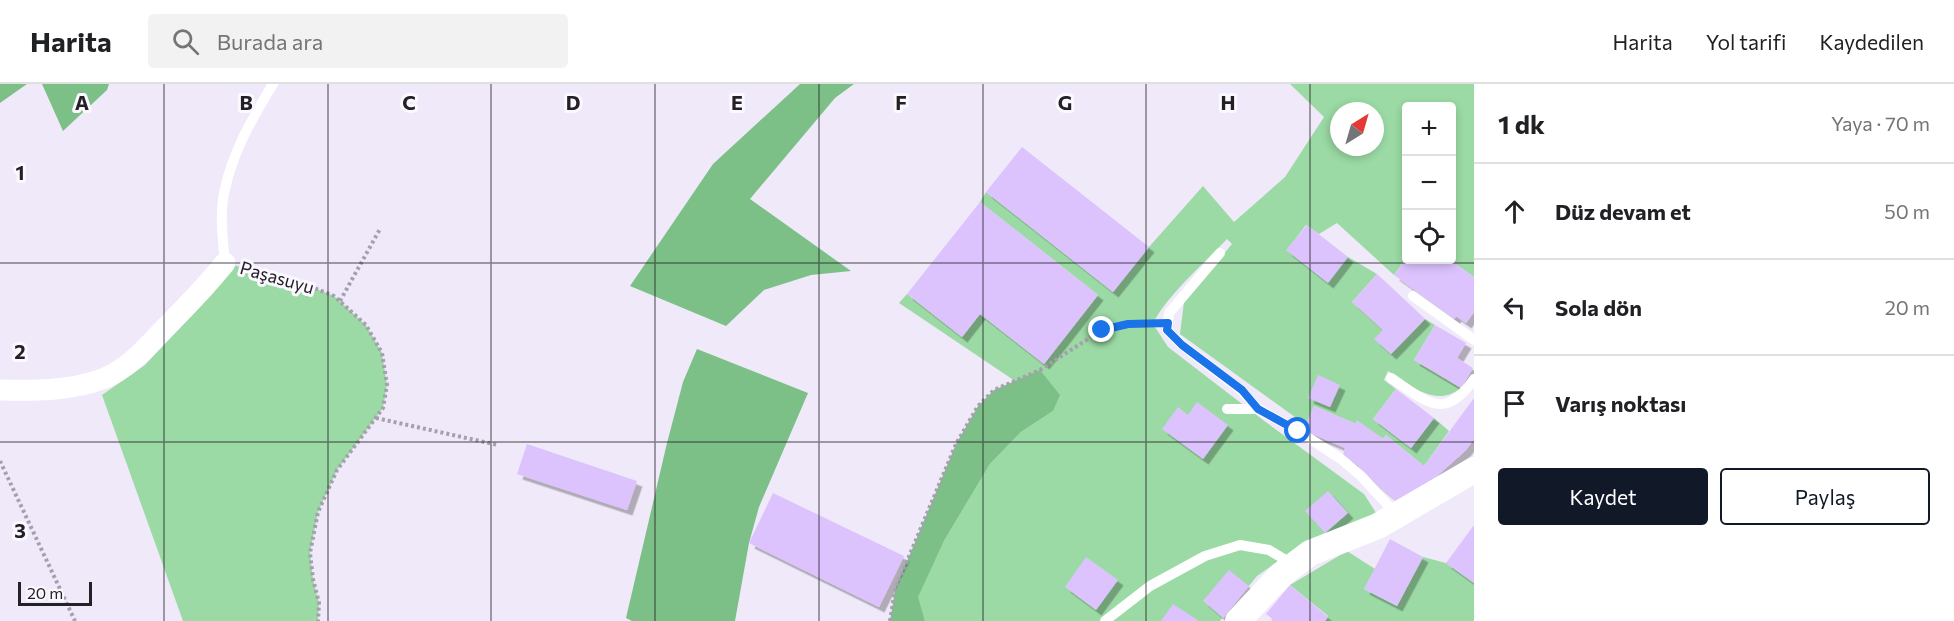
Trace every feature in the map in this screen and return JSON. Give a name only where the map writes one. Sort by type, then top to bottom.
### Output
[{"type":"street","points":[[0,390],[34,391],[81,386],[114,373],[138,356],[225,263]]},
{"type":"street","points":[[1238,621],[1281,575],[1310,554],[1378,526],[1474,470]]},
{"type":"lane","name":"Paşasuyu","points":[[225,263],[222,227],[224,190],[235,156],[250,122],[273,84]]},
{"type":"lane","points":[[1220,253],[1169,313],[1167,330],[1182,345],[1242,390],[1258,409],[1341,459],[1397,516]]},
{"type":"lane","points":[[1413,296],[1474,340]]},
{"type":"lane","points":[[1391,378],[1433,404],[1441,405],[1458,398],[1474,379]]},
{"type":"lane","points":[[1227,409],[1258,409]]},
{"type":"lane","points":[[1105,621],[1150,585],[1205,556],[1240,545],[1269,550],[1294,565]]},
{"type":"path","points":[[340,301],[380,229]]},
{"type":"path","name":"Paşasuyu","points":[[225,263],[297,281],[334,296],[366,325],[382,353],[387,385],[383,408],[337,470],[318,512],[310,553],[319,603],[318,621]]},
{"type":"path","points":[[890,621],[895,590],[956,444],[978,406],[994,390],[1040,370],[1102,330],[1128,324],[1168,323]]},
{"type":"path","points":[[376,418],[498,445]]},
{"type":"path","points":[[0,461],[75,621]]},
{"type":"green space","points":[[0,84],[27,84],[0,103]]},
{"type":"green space","points":[[42,84],[109,84],[107,90],[63,131]]},
{"type":"green space","points":[[800,84],[854,84],[835,98],[750,199],[851,271],[811,275],[764,290],[726,326],[630,286],[713,164]]},
{"type":"green space","points":[[1290,84],[1474,84],[1474,277],[1456,264],[1456,102],[1402,102],[1402,264],[1394,275],[1337,223],[1319,234],[1306,225],[1287,250],[1348,257],[1377,274],[1352,302],[1383,330],[1375,339],[1391,354],[1425,319],[1435,325],[1414,360],[1461,388],[1442,396],[1424,393],[1388,371],[1384,380],[1396,389],[1373,419],[1411,448],[1434,418],[1449,431],[1424,466],[1386,435],[1383,439],[1357,421],[1356,424],[1314,406],[1306,425],[1180,334],[1184,302],[1232,244],[1227,239],[1175,292],[1153,324],[1168,347],[1364,494],[1378,516],[1298,547],[1257,576],[1220,621],[925,621],[917,597],[944,541],[990,464],[1021,432],[1053,411],[1040,371],[1015,381],[899,303],[907,294],[962,337],[980,314],[1044,364],[1098,295],[980,202],[986,192],[1113,292],[1203,186],[1234,222],[1285,177],[1324,117]]},
{"type":"green space","points":[[225,263],[297,281],[334,296],[366,325],[382,353],[387,385],[383,408],[337,470],[318,512],[310,553],[319,603],[318,621],[183,621],[102,395],[145,365],[215,291]]},
{"type":"green space","points":[[697,349],[808,393],[759,507],[749,543],[735,621],[632,621],[626,618],[667,443],[683,382]]},
{"type":"green space","points":[[1040,370],[1060,395],[1053,411],[1021,432],[990,464],[944,541],[918,597],[925,621],[890,621],[895,590],[956,444],[978,406],[994,390]]},
{"type":"green space","points":[[1347,551],[1375,569],[1364,589],[1397,606],[1423,557],[1446,563],[1474,583],[1474,621],[1325,621],[1328,616],[1290,585]]},
{"type":"building","points":[[1022,147],[1149,247],[1113,292],[986,192]]},
{"type":"building","points":[[980,202],[1098,295],[1044,364],[980,314],[962,337],[907,294]]},
{"type":"building","points":[[1307,225],[1348,257],[1328,283],[1286,250]]},
{"type":"building","points":[[1402,264],[1456,264],[1474,277],[1474,312],[1466,323],[1456,316],[1454,319],[1394,275]]},
{"type":"building","points":[[1377,274],[1425,319],[1391,354],[1374,339],[1383,330],[1352,302]]},
{"type":"building","points":[[1435,325],[1466,343],[1457,358],[1473,368],[1461,388],[1414,360]]},
{"type":"building","points":[[1318,375],[1340,385],[1330,407],[1308,398]]},
{"type":"building","points":[[1396,389],[1434,418],[1411,448],[1373,419]]},
{"type":"building","points":[[1474,398],[1474,439],[1466,450],[1407,503],[1398,502],[1358,469],[1360,467],[1343,455],[1345,448],[1303,430],[1314,406],[1356,424],[1357,420],[1383,439],[1386,435],[1424,466]]},
{"type":"building","points":[[1197,402],[1228,425],[1203,459],[1162,429],[1178,407],[1188,415]]},
{"type":"building","points":[[527,444],[637,481],[627,510],[517,474]]},
{"type":"building","points":[[1328,491],[1348,513],[1325,533],[1305,511]]},
{"type":"building","points":[[773,493],[904,556],[879,607],[749,543]]},
{"type":"building","points":[[1474,525],[1474,583],[1446,563]]},
{"type":"building","points":[[1390,539],[1423,557],[1397,606],[1364,589]]},
{"type":"building","points":[[1086,557],[1118,580],[1096,610],[1065,587]]},
{"type":"building","points":[[1229,570],[1249,586],[1223,618],[1203,601]]},
{"type":"building","points":[[1290,585],[1328,617],[1325,621],[1275,621],[1266,614]]},
{"type":"building","points":[[1173,604],[1199,621],[1161,621]]},
{"type":"route","points":[[1102,330],[1128,324],[1168,323],[1167,330],[1182,345],[1242,390],[1258,409],[1298,431]]}]
